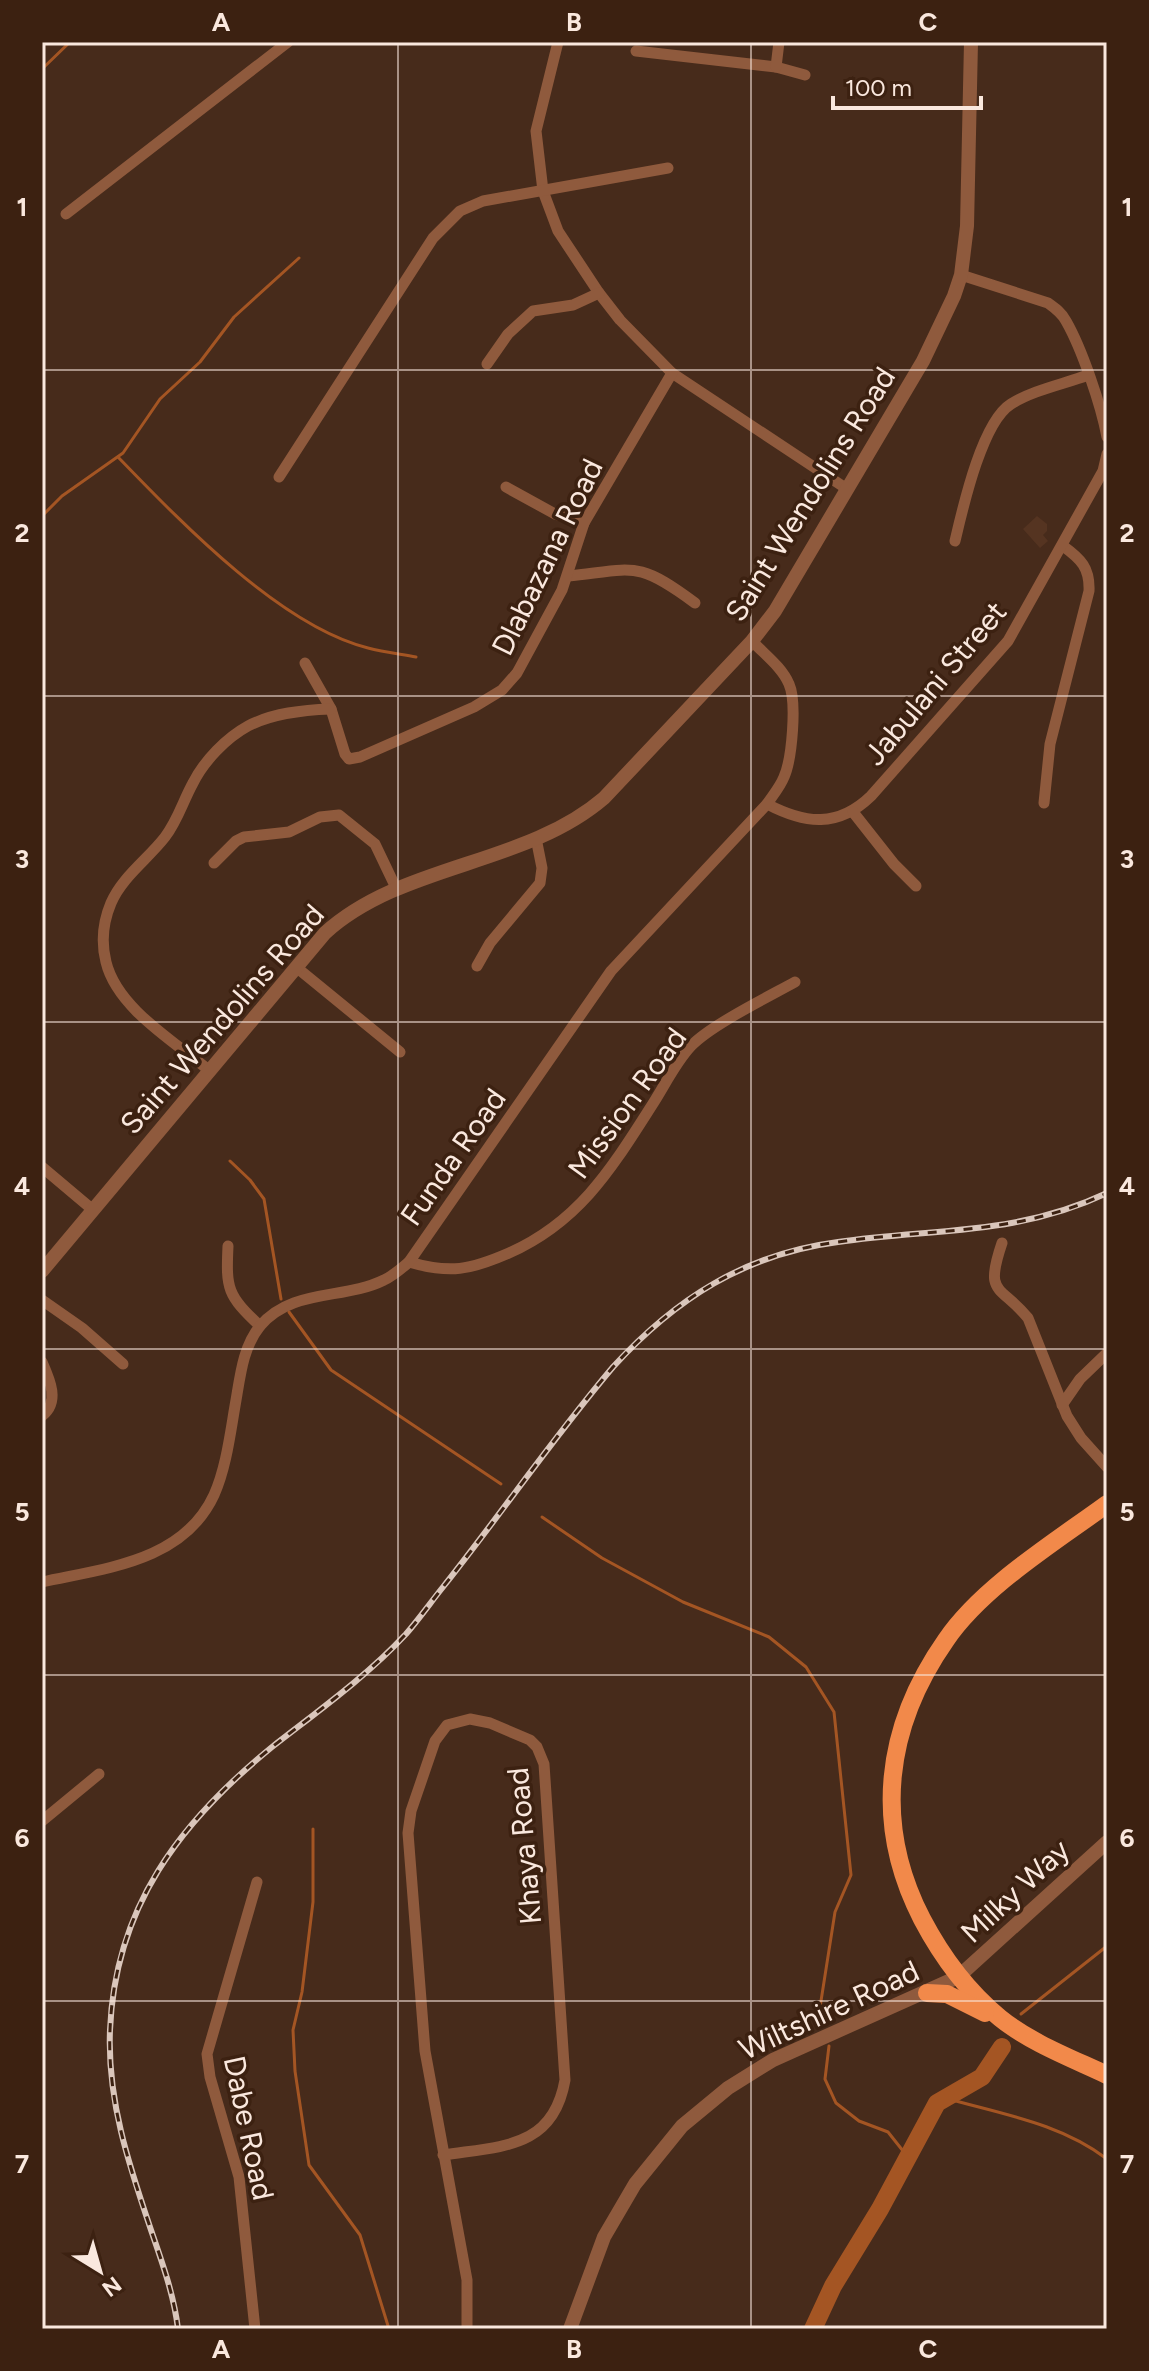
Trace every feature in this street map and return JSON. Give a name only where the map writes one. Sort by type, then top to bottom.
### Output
[{"type":"highway","points":[[1002,2020],[958,1977],[930,1935],[912,1899],[897,1856],[891,1820],[899,1739],[924,1675],[947,1638],[971,1609],[1107,1504]]},
{"type":"highway","points":[[927,1993],[947,1994],[1107,2075]]},
{"type":"street","points":[[66,214],[288,42]]},
{"type":"street","points":[[558,42],[536,131],[543,191],[558,231],[620,320],[672,373],[847,489]]},
{"type":"street","points":[[776,67],[779,42]]},
{"type":"street","name":"Saint Wendolins Road","points":[[42,1271],[296,967],[341,918],[397,890],[566,825],[604,798],[752,641],[775,611],[934,339],[946,317],[961,275],[967,226],[971,42]]},
{"type":"street","points":[[636,51],[776,67],[805,75]]},
{"type":"street","points":[[279,477],[433,238],[460,211],[472,204],[668,168]]},
{"type":"street","points":[[961,275],[1048,303],[1058,310],[1066,321],[1088,375],[1107,437]]},
{"type":"street","points":[[487,364],[508,334],[533,311],[573,305],[599,293]]},
{"type":"street","name":"Dlabazana Road","points":[[331,709],[349,759],[474,707],[502,690],[517,673],[568,576],[572,552],[584,523],[672,373]]},
{"type":"street","points":[[955,541],[965,499],[987,437],[1000,413],[1019,400],[1088,375]]},
{"type":"street","name":"Jabulani Street","points":[[853,812],[871,796],[1008,641],[1103,471],[1107,454]]},
{"type":"street","points":[[506,487],[555,514],[584,523]]},
{"type":"street","points":[[1044,803],[1050,744],[1089,591],[1087,569],[1081,559],[1063,546]]},
{"type":"street","points":[[568,576],[612,569],[638,570],[669,584],[695,603]]},
{"type":"street","name":"Funda Road","points":[[42,1582],[152,1556],[192,1527],[210,1504],[220,1478],[244,1358],[260,1326],[295,1301],[369,1286],[384,1280],[409,1262],[611,971],[767,804],[785,775],[789,760],[793,700],[789,684],[780,669],[752,641]]},
{"type":"street","points":[[210,1071],[124,998],[113,982],[103,946],[103,929],[114,896],[164,838],[200,771],[226,742],[246,727],[285,714],[331,709],[305,663]]},
{"type":"street","points":[[767,804],[786,814],[816,820],[853,812],[894,864],[916,886]]},
{"type":"street","points":[[214,863],[236,841],[289,832],[320,817],[339,815],[375,844],[397,890]]},
{"type":"street","points":[[477,966],[490,943],[540,883],[542,868],[536,838]]},
{"type":"street","points":[[296,967],[400,1052]]},
{"type":"street","name":"Mission Road","points":[[409,1262],[435,1269],[473,1268],[550,1232],[569,1217],[609,1172],[680,1060],[695,1042],[795,982]]},
{"type":"street","points":[[42,1167],[93,1210]]},
{"type":"street","points":[[1002,1243],[994,1270],[997,1287],[1001,1295],[1028,1318],[1062,1405],[1081,1438],[1107,1467]]},
{"type":"street","points":[[228,1246],[228,1284],[238,1305],[260,1326]]},
{"type":"street","points":[[42,1300],[82,1328],[123,1364]]},
{"type":"street","points":[[1062,1405],[1080,1379],[1107,1353]]},
{"type":"street","points":[[42,1362],[53,1392],[52,1405],[42,1416]]},
{"type":"street","name":"Khaya Road","points":[[443,2155],[509,2144],[534,2135],[555,2114],[562,2099],[565,2080],[544,1764],[537,1747],[530,1740],[490,1723],[470,1719],[447,1725],[439,1734],[411,1811],[408,1833],[425,2051],[443,2155],[467,2280],[467,2329]]},
{"type":"street","points":[[42,1821],[99,1774]]},
{"type":"street","name":"Milky Way","points":[[958,1977],[1107,1842]]},
{"type":"street","name":"Dabe Road","points":[[255,1888],[207,2054],[210,2077],[239,2177],[255,2329]]},
{"type":"street","name":"Wiltshire Road","points":[[570,2329],[604,2237],[635,2184],[682,2126],[728,2088],[773,2060],[958,1977]]},
{"type":"shaded area","points":[[1037,516],[1047,524],[1043,535],[1048,541],[1040,548],[1023,529]]},
{"type":"waterway","points":[[42,69],[70,42]]},
{"type":"waterway","points":[[42,516],[62,496],[123,453],[160,399],[200,362],[234,317],[299,258]]},
{"type":"waterway","points":[[118,457],[201,540],[267,595],[301,618],[335,636],[368,648],[416,657]]},
{"type":"waterway","points":[[230,1161],[264,1199],[281,1299]]},
{"type":"waterway","points":[[289,1312],[331,1370],[501,1484]]},
{"type":"waterway","points":[[542,1517],[602,1558],[683,1602],[769,1637],[806,1667],[834,1712],[851,1875],[835,1912],[818,2020]]},
{"type":"waterway","points":[[313,1829],[313,1902],[302,1992],[293,2030],[295,2071],[309,2165],[360,2235],[389,2329]]},
{"type":"waterway","points":[[1021,2014],[1107,1946]]},
{"type":"waterway","points":[[829,2046],[825,2079],[836,2103],[859,2121],[888,2132],[907,2156]]},
{"type":"waterway","points":[[813,2329],[833,2286],[880,2209],[937,2103],[982,2077],[1002,2047]]},
{"type":"waterway","points":[[945,2098],[1050,2128],[1107,2159]]},
{"type":"railway","points":[[178,2329],[167,2279],[121,2132],[112,2082],[110,2030],[124,1944],[158,1870],[182,1837],[239,1776],[391,1650],[613,1367],[661,1320],[687,1301],[742,1269],[804,1248],[1007,1224],[1073,1207],[1107,1193]]}]
